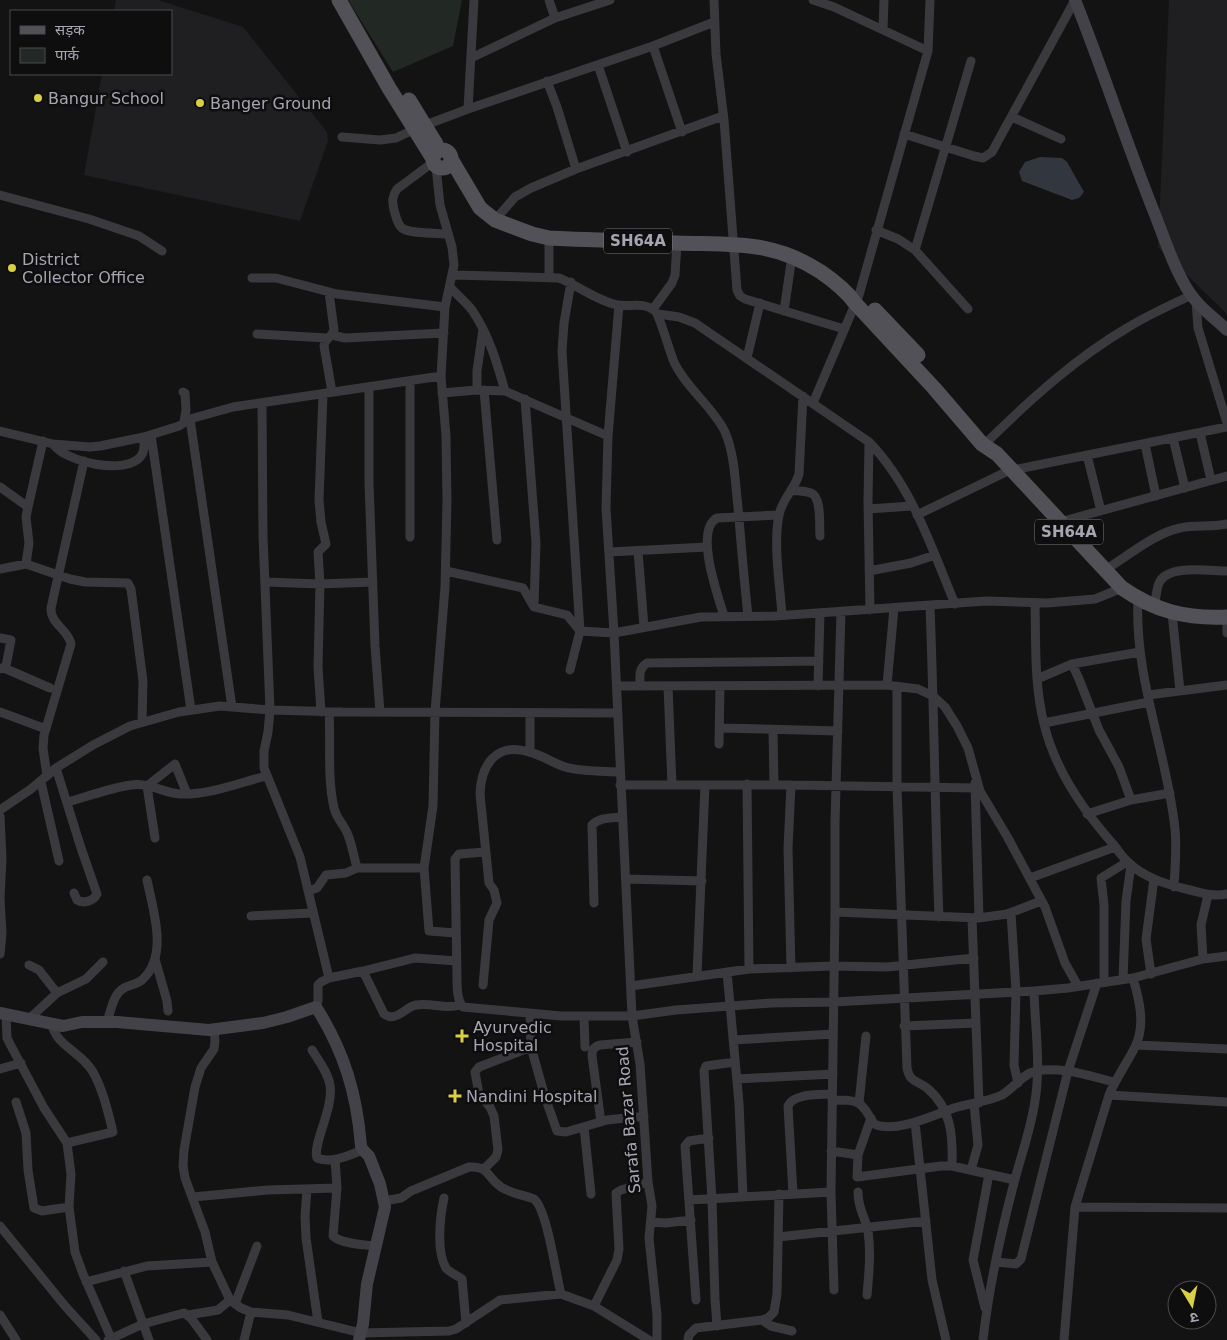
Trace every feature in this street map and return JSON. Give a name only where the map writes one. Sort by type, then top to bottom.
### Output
[{"type":"main road","name":"SH64A","points":[[340,0],[370,55],[420,127]]},
{"type":"main road","name":"SH64A","points":[[350,0],[438,159],[480,208],[495,220],[532,234],[549,238],[734,244],[764,247],[792,256],[810,265],[892,327],[990,439],[997,454]]},
{"type":"main road","name":"SH64A","points":[[854,297],[982,444],[997,454],[1122,588],[1172,613],[1211,618],[1227,617]]},
{"type":"main road","name":"SH64A","points":[[1149,602],[1191,608],[1227,609]]},
{"type":"street","points":[[468,109],[474,0]]},
{"type":"street","points":[[549,0],[555,18]]},
{"type":"street","points":[[471,58],[555,18],[610,0]]},
{"type":"street","points":[[714,0],[716,54],[737,290],[740,296],[745,299],[844,329]]},
{"type":"street","points":[[813,0],[834,4],[928,51]]},
{"type":"street","points":[[883,30],[884,0]]},
{"type":"street","points":[[813,403],[844,329],[904,134],[928,51],[930,0]]},
{"type":"street","points":[[904,134],[983,158],[992,152],[1075,0]]},
{"type":"street","points":[[1075,0],[1093,45],[1136,170],[1185,285],[1194,298],[1227,330]]},
{"type":"street","points":[[342,138],[380,140],[396,138],[468,109],[653,46],[714,22]]},
{"type":"street","points":[[653,46],[682,132]]},
{"type":"street","points":[[915,250],[971,62]]},
{"type":"street","points":[[598,65],[627,152]]},
{"type":"street","points":[[547,82],[557,107],[576,169]]},
{"type":"street","points":[[495,220],[515,196],[531,188],[576,169],[723,116]]},
{"type":"street","points":[[1012,117],[1061,139]]},
{"type":"street","points":[[438,159],[440,205],[454,265],[445,307],[441,376],[446,436],[446,572],[435,712],[433,806],[424,868],[429,931],[456,933]]},
{"type":"street","points":[[438,159],[397,189],[393,194],[392,201],[398,223],[402,228],[408,231],[448,234]]},
{"type":"street","points":[[0,195],[89,219],[140,236],[162,251]]},
{"type":"street","points":[[876,230],[898,239],[915,250],[968,309]]},
{"type":"street","points":[[549,238],[549,278]]},
{"type":"street","points":[[677,243],[672,283],[656,312],[675,364],[690,388],[725,431],[729,443],[734,469],[748,616]]},
{"type":"street","points":[[784,310],[792,256]]},
{"type":"street","points":[[453,275],[559,278],[571,282],[601,300],[619,305],[638,305],[695,323],[869,442],[882,456],[917,515],[956,604]]},
{"type":"street","points":[[252,278],[276,278],[355,297],[445,307]]},
{"type":"street","points":[[570,670],[580,631],[562,351],[564,323],[571,282]]},
{"type":"street","points":[[450,287],[470,309],[483,329],[494,352],[505,391]]},
{"type":"street","points":[[330,292],[334,330],[324,342],[328,393],[319,500],[326,544],[318,552],[320,584],[318,667],[331,738],[330,776],[332,798],[337,818],[349,836],[356,868]]},
{"type":"street","points":[[1194,298],[1198,328],[1227,423]]},
{"type":"street","points":[[990,439],[1020,409],[1081,358],[1126,328],[1194,298]]},
{"type":"street","points":[[747,358],[760,304]]},
{"type":"street","name":"Sarafa Bazar Road","points":[[619,305],[608,436],[606,508],[617,686],[632,1016],[637,1042],[648,1182],[652,1206],[649,1238],[658,1340]]},
{"type":"street","points":[[483,329],[476,371],[480,390],[497,540]]},
{"type":"street","points":[[258,334],[344,338],[444,333]]},
{"type":"street","points":[[0,431],[52,444],[90,447],[147,436],[233,407],[441,376]]},
{"type":"street","points":[[410,381],[410,537]]},
{"type":"street","points":[[369,387],[369,483],[380,712]]},
{"type":"street","points":[[442,393],[480,390],[505,391],[608,436]]},
{"type":"street","points":[[183,392],[185,393],[187,421],[232,707]]},
{"type":"street","points":[[782,615],[777,548],[779,515],[783,502],[797,482],[799,474],[803,396]]},
{"type":"street","points":[[525,399],[536,543],[534,607]]},
{"type":"street","points":[[262,403],[265,582],[270,710],[263,759],[266,776],[296,847],[329,978]]},
{"type":"street","points":[[917,515],[1008,470],[1227,427]]},
{"type":"street","points":[[1200,433],[1211,480]]},
{"type":"street","points":[[52,444],[62,453],[106,466],[137,460],[144,451],[147,436]]},
{"type":"street","points":[[147,436],[191,710]]},
{"type":"street","points":[[1173,438],[1185,488]]},
{"type":"street","points":[[26,564],[29,543],[26,517],[43,441]]},
{"type":"street","points":[[869,442],[870,610]]},
{"type":"street","points":[[1145,444],[1156,496]]},
{"type":"street","points":[[1087,455],[1101,511]]},
{"type":"street","points":[[59,861],[44,779],[43,748],[46,728],[71,644],[69,637],[53,620],[51,615],[58,575],[84,461]]},
{"type":"street","points":[[1060,522],[1227,476]]},
{"type":"street","points":[[0,487],[28,506]]},
{"type":"street","points":[[791,490],[813,494],[817,498],[819,504],[820,536]]},
{"type":"street","points":[[868,509],[912,506]]},
{"type":"street","points":[[724,616],[711,570],[707,547],[708,529],[712,521],[717,518],[779,515]]},
{"type":"street","points":[[1105,570],[1162,534],[1180,528],[1215,527],[1227,524]]},
{"type":"street","points":[[609,552],[707,547]]},
{"type":"street","points":[[638,551],[644,627]]},
{"type":"street","points":[[869,571],[911,563],[935,555]]},
{"type":"street","points":[[0,569],[26,564],[84,582],[124,581],[130,585],[143,680],[142,722]]},
{"type":"street","points":[[1174,886],[1176,853],[1170,793],[1148,698],[1140,652],[1137,617],[1149,602],[1164,576],[1181,570],[1227,571]]},
{"type":"street","points":[[446,572],[523,588],[534,607],[567,615],[580,631],[614,633],[701,617],[841,612],[986,601],[1035,602],[1095,599],[1122,588]]},
{"type":"street","points":[[265,582],[320,584],[373,582]]},
{"type":"street","points":[[1035,602],[1037,679],[1044,723],[1053,752],[1087,814],[1129,864],[1154,879],[1208,895],[1227,894]]},
{"type":"street","points":[[930,606],[939,917]]},
{"type":"street","points":[[887,685],[894,608]]},
{"type":"street","points":[[834,1290],[831,1151],[836,912],[836,787],[841,612]]},
{"type":"street","points":[[818,686],[820,613]]},
{"type":"street","points":[[1172,613],[1180,691]]},
{"type":"street","points":[[1227,617],[1227,633]]},
{"type":"street","points":[[0,638],[10,640],[6,664],[2,669],[50,688]]},
{"type":"street","points":[[1037,679],[1072,664],[1140,652]]},
{"type":"street","points":[[640,686],[640,672],[647,663],[819,661]]},
{"type":"street","points":[[1072,664],[1094,713],[1099,730],[1119,767],[1131,800]]},
{"type":"street","points":[[617,686],[887,685],[918,689],[933,696],[945,707],[957,726],[968,748],[980,791],[1030,878],[1053,927],[1065,964],[1078,986]]},
{"type":"street","points":[[1044,723],[1094,713],[1180,691],[1227,685]]},
{"type":"street","points":[[668,686],[672,785]]},
{"type":"street","points":[[719,744],[720,686]]},
{"type":"street","points":[[897,686],[900,915],[904,1026],[908,1076],[934,1094],[945,1112],[953,1138],[952,1166]]},
{"type":"street","points":[[0,810],[44,779],[56,768],[93,745],[130,726],[191,710],[232,707],[325,712],[618,713]]},
{"type":"street","points":[[0,712],[46,728]]},
{"type":"street","points":[[530,713],[530,752]]},
{"type":"street","points":[[720,728],[838,731]]},
{"type":"street","points":[[774,730],[774,785]]},
{"type":"street","points":[[483,985],[489,920],[497,903],[494,890],[489,883],[480,794],[484,768],[492,758],[504,751],[517,750],[530,752],[573,769],[620,772]]},
{"type":"street","points":[[147,786],[175,764],[187,794]]},
{"type":"street","points":[[56,768],[97,894],[93,899],[82,902],[76,900],[74,893]]},
{"type":"street","points":[[68,802],[132,785],[187,794],[217,790],[266,776]]},
{"type":"street","points":[[972,1170],[978,1145],[974,958],[976,918],[975,777]]},
{"type":"street","points":[[620,785],[747,784],[975,788]]},
{"type":"street","points":[[747,784],[749,969]]},
{"type":"street","points":[[696,975],[702,881],[705,785]]},
{"type":"street","points":[[791,785],[788,848],[791,968]]},
{"type":"street","points":[[147,786],[156,838]]},
{"type":"street","points":[[1087,814],[1131,800],[1170,793]]},
{"type":"street","points":[[0,816],[2,859],[0,898],[2,933],[0,954]]},
{"type":"street","points":[[594,903],[592,825],[602,819],[622,817]]},
{"type":"street","points":[[1030,878],[1115,847]]},
{"type":"street","points":[[460,1005],[457,984],[456,856],[458,854],[486,852]]},
{"type":"street","points":[[1064,1340],[1075,1207],[1109,1095],[1114,1082],[1136,1045],[1141,1018],[1138,995],[1128,978],[1126,901],[1129,864]]},
{"type":"street","points":[[996,1262],[1016,1264],[1021,1259],[1068,1071],[1100,983],[1104,906],[1102,878],[1129,864]]},
{"type":"street","points":[[308,891],[317,888],[326,875],[346,873],[356,868],[424,868]]},
{"type":"street","points":[[626,879],[702,881]]},
{"type":"street","points":[[1151,974],[1146,939],[1154,879]]},
{"type":"street","points":[[147,880],[156,930],[155,958],[168,1011]]},
{"type":"street","points":[[1203,959],[1201,926],[1208,895]]},
{"type":"street","points":[[836,912],[976,918],[1000,916],[1041,901]]},
{"type":"street","points":[[1011,912],[1016,992],[1014,1065],[1018,1083]]},
{"type":"street","points":[[251,916],[312,913]]},
{"type":"street","points":[[364,971],[384,1014],[389,1017],[394,1017],[411,1006],[420,1004],[453,1007],[460,1005],[463,1007],[530,1014],[584,1017],[632,1016],[676,1010],[772,1003],[834,1002],[1034,991],[1100,983],[1151,974],[1203,959],[1227,956]]},
{"type":"street","points":[[107,1022],[114,1000],[119,992],[143,978],[152,966],[155,958]]},
{"type":"street","points":[[316,1007],[318,985],[329,978],[415,958],[457,960]]},
{"type":"street","points":[[631,986],[696,975],[749,969],[903,966],[974,958]]},
{"type":"street","points":[[30,1018],[57,993],[86,979],[103,962]]},
{"type":"street","points":[[29,965],[38,970],[57,993]]},
{"type":"street","points":[[727,972],[737,1079],[743,1197]]},
{"type":"street","points":[[983,1340],[986,1311],[996,1262],[1015,1180],[1034,1112],[1038,1071],[1034,991]]},
{"type":"street","points":[[257,1246],[233,1302],[218,1310],[188,1315],[178,1314],[143,1324],[109,1339],[75,1252],[69,1207],[70,1174],[67,1143],[44,1108],[7,1038],[3,1013],[63,1026],[82,1022],[107,1022],[164,1025],[188,1029],[214,1029],[263,1023],[316,1007]]},
{"type":"street","points":[[316,1007],[331,1030],[348,1072],[355,1097],[363,1150],[369,1156],[380,1184],[385,1207],[367,1284],[360,1337]]},
{"type":"street","points":[[530,1014],[531,1047],[545,1097],[558,1131],[566,1132],[601,1122],[644,1116]]},
{"type":"street","points":[[584,1017],[586,1047]]},
{"type":"street","points":[[904,1026],[976,1023]]},
{"type":"street","points":[[52,1025],[59,1041],[76,1053],[92,1071],[104,1100],[113,1132],[67,1143]]},
{"type":"street","points":[[214,1029],[214,1049],[201,1068],[194,1087],[183,1166],[205,1232],[212,1262],[233,1302],[251,1312],[288,1315],[318,1322],[360,1337],[449,1331],[466,1323],[500,1300],[560,1294],[594,1306],[642,1338]]},
{"type":"street","points":[[733,1040],[833,1034]]},
{"type":"street","points":[[859,1103],[866,1036]]},
{"type":"street","points":[[601,1122],[592,1056],[593,1050],[600,1045],[637,1042]]},
{"type":"street","points":[[1136,1045],[1227,1049]]},
{"type":"street","points":[[484,1169],[496,1157],[498,1150],[494,1116],[490,1107],[479,1094],[475,1072],[479,1066],[531,1047]]},
{"type":"street","points":[[312,1050],[326,1074],[330,1085],[331,1100],[316,1154],[317,1158],[335,1160],[363,1150]]},
{"type":"street","points":[[717,1326],[709,1138],[704,1069],[706,1066],[735,1062]]},
{"type":"street","points":[[0,1069],[21,1063]]},
{"type":"street","points":[[793,1194],[788,1106],[790,1102],[797,1098],[832,1097],[851,1100],[863,1106],[874,1124],[885,1128],[915,1122],[1004,1094],[1031,1072],[1068,1071],[1114,1082]]},
{"type":"street","points":[[737,1079],[833,1074]]},
{"type":"street","points":[[1109,1095],[1227,1102]]},
{"type":"street","points":[[16,1102],[26,1133],[28,1170],[34,1208],[42,1211],[69,1207]]},
{"type":"street","points":[[870,1118],[858,1155],[857,1177],[920,1168],[952,1166],[1015,1180]]},
{"type":"street","points":[[915,1122],[932,1280],[946,1340]]},
{"type":"street","points":[[584,1127],[591,1194]]},
{"type":"street","points":[[696,1300],[686,1143],[709,1138]]},
{"type":"street","points":[[831,1151],[858,1155]]},
{"type":"street","points":[[335,1160],[337,1188],[333,1236],[337,1240],[377,1246]]},
{"type":"street","points":[[384,1201],[401,1198],[411,1191],[469,1167],[484,1169],[500,1186],[534,1199],[539,1203],[560,1294]]},
{"type":"street","points":[[986,1311],[973,1260],[988,1174]]},
{"type":"street","points":[[594,1306],[617,1260],[619,1249],[616,1193],[648,1182]]},
{"type":"street","points":[[193,1197],[268,1190],[337,1188]]},
{"type":"street","points":[[307,1189],[306,1238],[318,1322]]},
{"type":"street","points":[[689,1200],[831,1192]]},
{"type":"street","points":[[858,1192],[858,1204],[868,1229],[870,1264],[867,1295]]},
{"type":"street","points":[[688,1340],[689,1335],[696,1328],[702,1326],[762,1320],[768,1318],[774,1312],[778,1294],[779,1194]]},
{"type":"street","points":[[444,1198],[440,1226],[443,1260],[450,1272],[462,1279],[466,1323]]},
{"type":"street","points":[[1075,1207],[1227,1208]]},
{"type":"street","points":[[651,1222],[666,1223],[691,1220]]},
{"type":"street","points":[[778,1237],[832,1233],[926,1221]]},
{"type":"street","points":[[0,1226],[96,1340]]},
{"type":"street","points":[[86,1282],[147,1266],[212,1262]]},
{"type":"street","points":[[124,1271],[148,1340]]},
{"type":"street","points":[[244,1340],[251,1312]]},
{"type":"street","points":[[0,1315],[16,1340]]},
{"type":"street","points":[[188,1315],[207,1340]]},
{"type":"street","points":[[762,1320],[771,1326],[792,1331]]},
{"type":"shaded area","name":"Banger Ground","points":[[116,0],[158,0],[243,27],[327,132],[328,141],[300,221],[84,175],[102,75],[172,75],[172,10],[114,10]]},
{"type":"shaded area","points":[[1169,0],[1227,0],[1227,314],[1158,247]]},
{"type":"shaded area","points":[[1040,157],[1062,158],[1067,162],[1084,192],[1079,198],[1072,200],[1022,181],[1019,172],[1025,162]]},
{"type":"green space","points":[[348,0],[462,0],[453,46],[393,72]]},
{"type":"place","name":"Bangur School","points":[[38,98]]},
{"type":"place","name":"Banger Ground","points":[[200,103]]},
{"type":"place","name":"District Collector Office","points":[[12,268]]},
{"type":"place","name":"Ayurvedic Hospital","points":[[462,1036]]},
{"type":"place","name":"Nandini Hospital","points":[[455,1096]]}]
